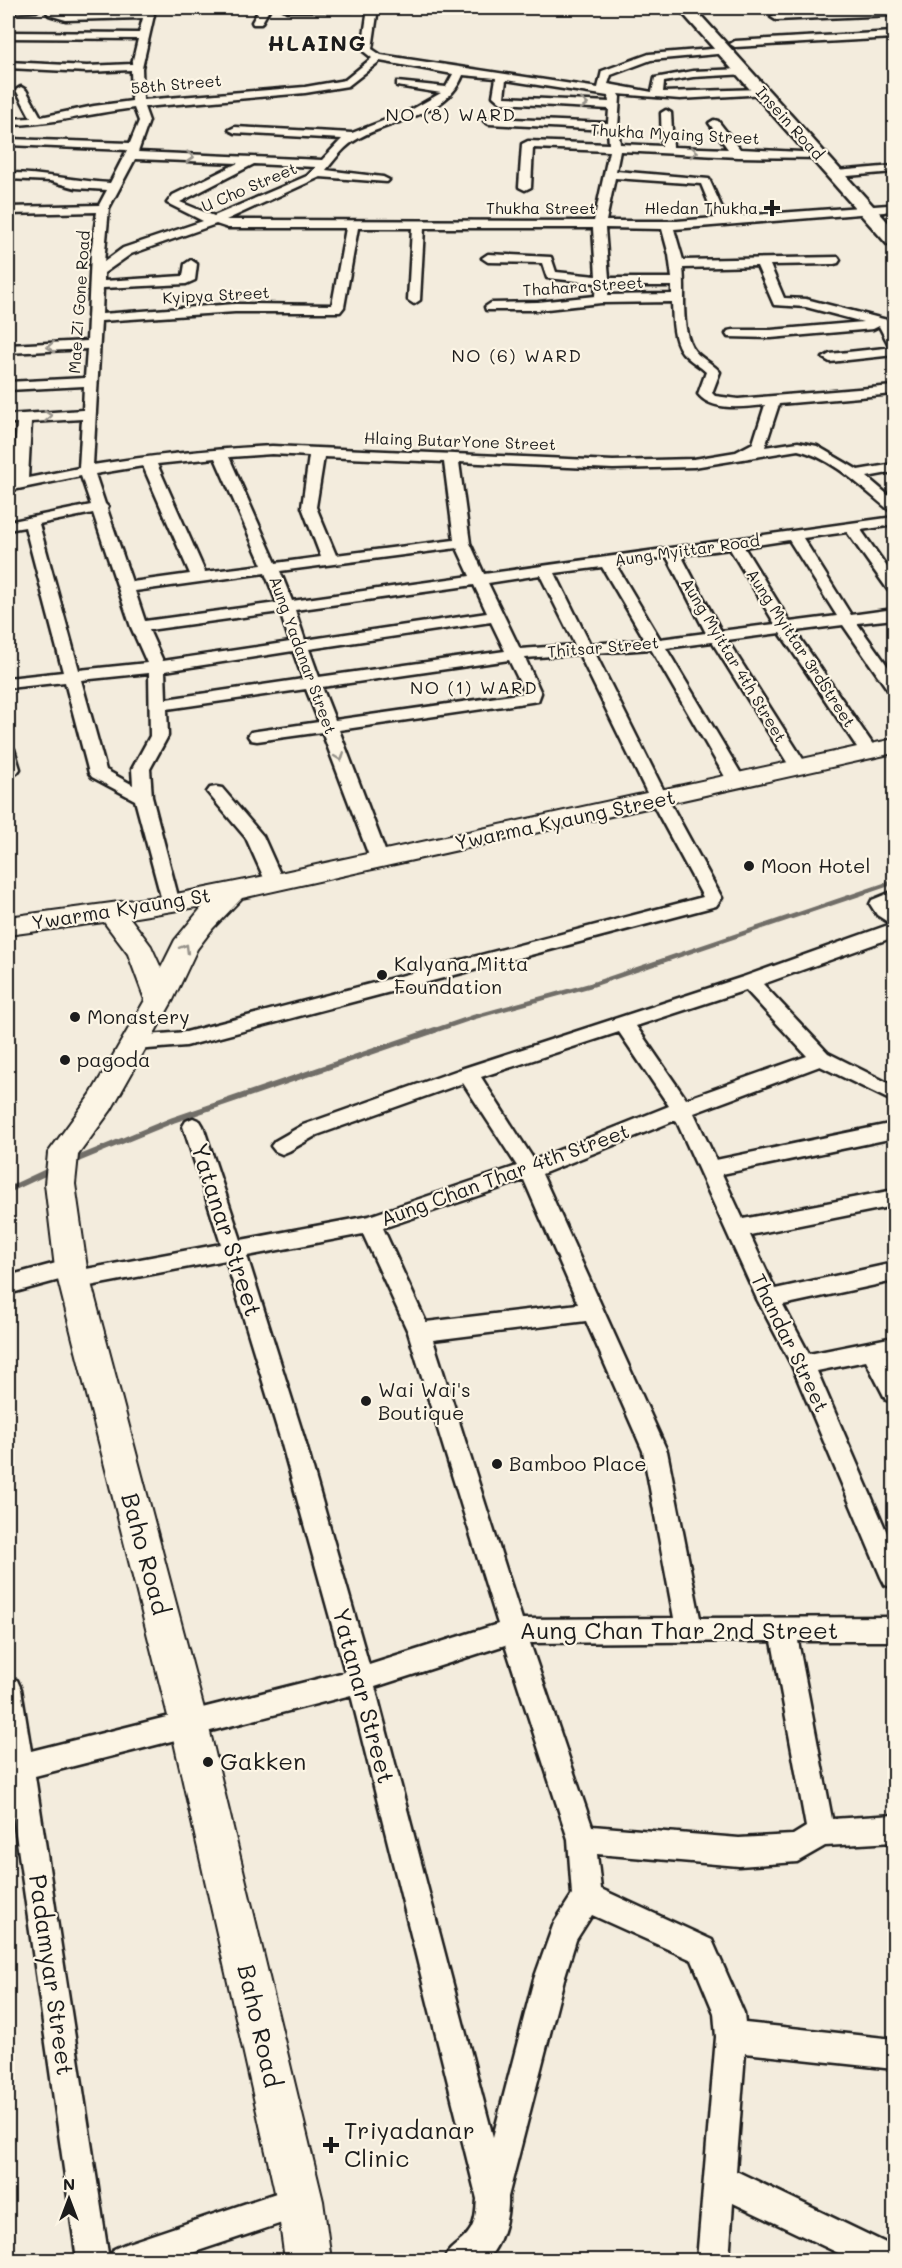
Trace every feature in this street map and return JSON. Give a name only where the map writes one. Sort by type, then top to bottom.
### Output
[{"type":"main road","name":"Insein Road","points":[[696,10],[726,46],[882,212],[894,240]]},
{"type":"main road","name":"Insein Road","points":[[726,46],[743,72],[821,156],[844,173]]},
{"type":"main road","name":"Ywarma Kyaung Street","points":[[234,891],[737,783],[894,746]]},
{"type":"main road","name":"Ywarma Kyaung St","points":[[8,926],[111,913],[234,891]]},
{"type":"main road","name":"Baho Road","points":[[234,891],[203,922],[185,946],[159,1000],[61,1169],[72,1274],[189,1724],[300,2201],[308,2260]]},
{"type":"main road","points":[[111,913],[141,952],[159,1000]]},
{"type":"street","points":[[8,10],[36,8]]},
{"type":"street","points":[[49,8],[52,13],[66,17],[148,11]]},
{"type":"street","points":[[257,22],[265,8]]},
{"type":"street","points":[[287,8],[352,8]]},
{"type":"street","points":[[374,8],[367,50],[378,58],[459,72],[502,75],[611,93],[615,101],[613,126],[615,147],[598,224],[603,281],[601,299]]},
{"type":"street","points":[[768,8],[797,39]]},
{"type":"street","name":"Mae Zi Gone Road","points":[[86,469],[98,272],[97,252],[103,208],[133,151],[144,121],[136,104],[134,67],[144,36],[148,11]]},
{"type":"street","points":[[776,17],[894,12]]},
{"type":"street","points":[[762,92],[657,94],[615,92],[602,86],[606,73],[650,57],[797,39],[894,34]]},
{"type":"street","points":[[8,35],[39,40],[144,36]]},
{"type":"street","points":[[671,55],[693,74],[708,94]]},
{"type":"street","name":"58th Street","points":[[8,122],[38,121],[94,109],[136,104],[286,93],[348,83],[378,58]]},
{"type":"street","points":[[8,65],[30,61],[134,67]]},
{"type":"street","points":[[400,84],[450,91],[459,72]]},
{"type":"street","points":[[657,94],[659,80],[693,74],[743,72]]},
{"type":"street","points":[[502,75],[498,96],[501,100],[511,102],[615,101]]},
{"type":"street","points":[[548,145],[553,102],[560,85]]},
{"type":"street","points":[[21,90],[38,121]]},
{"type":"street","name":"U Cho Street","points":[[98,272],[127,250],[214,221],[311,178],[354,136],[430,106],[450,91]]},
{"type":"street","points":[[666,113],[668,151]]},
{"type":"street","points":[[405,115],[432,118]]},
{"type":"street","points":[[489,121],[613,126]]},
{"type":"street","points":[[714,123],[738,154]]},
{"type":"street","points":[[234,130],[354,136]]},
{"type":"street","points":[[8,142],[323,165]]},
{"type":"street","name":"Thukha Myaing Street","points":[[525,187],[528,144],[821,156]]},
{"type":"street","points":[[232,151],[323,165],[383,180]]},
{"type":"street","points":[[214,221],[176,206],[174,200],[254,160]]},
{"type":"street","points":[[844,173],[894,169]]},
{"type":"street","points":[[610,174],[705,181],[722,221]]},
{"type":"street","points":[[8,176],[50,178],[76,185],[113,187]]},
{"type":"street","points":[[8,210],[57,207],[103,208]]},
{"type":"street","name":"Thukha Street","points":[[214,221],[228,224],[667,225],[882,212]]},
{"type":"street","name":"Kyipya Street","points":[[95,318],[235,308],[338,307],[353,224]]},
{"type":"street","points":[[414,300],[418,225]]},
{"type":"street","points":[[667,225],[677,264],[678,298],[684,344],[689,355],[710,366],[713,372],[705,394],[711,400],[738,403],[894,390]]},
{"type":"street","points":[[97,252],[127,250]]},
{"type":"street","points":[[488,258],[547,260],[551,275],[603,281],[677,282]]},
{"type":"street","points":[[677,264],[834,260]]},
{"type":"street","points":[[762,262],[779,302],[806,303],[890,323]]},
{"type":"street","points":[[97,285],[186,280],[191,277],[191,264]]},
{"type":"street","name":"Thahara Street","points":[[491,307],[538,306],[601,299],[678,298]]},
{"type":"street","points":[[138,316],[143,330]]},
{"type":"street","points":[[733,333],[771,333],[890,323]]},
{"type":"street","points":[[890,323],[894,342]]},
{"type":"street","points":[[8,348],[94,345]]},
{"type":"street","points":[[830,358],[894,351]]},
{"type":"street","points":[[8,386],[90,382]]},
{"type":"street","points":[[737,456],[759,445],[773,401]]},
{"type":"street","points":[[8,418],[88,414]]},
{"type":"street","points":[[14,486],[24,417]]},
{"type":"street","name":"Hlaing ButarYone Street","points":[[14,486],[86,469],[220,452],[272,450],[613,465],[694,463],[798,446],[817,450],[893,504]]},
{"type":"street","name":"Aung Yadanar Street","points":[[220,452],[286,606],[312,682],[380,861]]},
{"type":"street","points":[[317,453],[309,507],[330,560]]},
{"type":"street","points":[[257,736],[328,724],[530,699],[533,693],[516,654],[462,543],[451,459]]},
{"type":"street","points":[[148,460],[200,577]]},
{"type":"street","points":[[856,476],[894,468]]},
{"type":"street","points":[[86,469],[139,627],[157,667],[159,736],[141,769],[142,797],[171,903]]},
{"type":"street","points":[[8,526],[100,507]]},
{"type":"street","name":"Aung Myittar Road","points":[[139,627],[894,521]]},
{"type":"street","points":[[31,522],[98,773],[142,797]]},
{"type":"street","points":[[852,528],[894,587]]},
{"type":"street","points":[[794,535],[848,620],[894,686]]},
{"type":"street","points":[[126,586],[462,543]]},
{"type":"street","name":"Aung Myittar 3rdStreet","points":[[734,543],[785,628],[869,752]]},
{"type":"street","name":"Aung Myittar 4th Street","points":[[671,551],[716,636],[799,768]]},
{"type":"street","points":[[606,560],[737,783]]},
{"type":"street","points":[[135,1043],[186,1038],[709,902],[713,898],[659,799],[545,569]]},
{"type":"street","name":"Thitsar Street","points":[[158,705],[516,654],[656,644],[894,614]]},
{"type":"street","points":[[8,683],[157,667],[496,616]]},
{"type":"street","points":[[216,792],[254,836],[275,883]]},
{"type":"street","points":[[887,900],[884,911],[894,920]]},
{"type":"street","points":[[282,1146],[310,1130],[468,1074],[750,982],[894,930]]},
{"type":"street","points":[[750,982],[821,1058],[894,1095]]},
{"type":"street","name":"Thandar Street","points":[[624,1023],[682,1109],[768,1299],[803,1365],[894,1577]]},
{"type":"street","name":"Aung Chan Thar 4th Street","points":[[8,1285],[370,1224],[530,1170],[682,1109],[821,1058]]},
{"type":"street","points":[[468,1074],[530,1170],[655,1451],[689,1631]]},
{"type":"street","name":"Yatanar Street","points":[[193,1126],[234,1248],[294,1443],[360,1680],[493,2199],[489,2229],[476,2253],[459,2260]]},
{"type":"street","points":[[709,1169],[894,1130]]},
{"type":"street","points":[[737,1230],[894,1197]]},
{"type":"street","points":[[370,1224],[419,1332],[513,1631],[582,1839],[587,1899],[564,1933],[549,1978],[493,2199]]},
{"type":"street","points":[[768,1299],[894,1272]]},
{"type":"street","points":[[419,1332],[594,1311]]},
{"type":"street","points":[[803,1365],[883,1348],[894,1393]]},
{"type":"street","name":"Aung Chan Thar 2nd Street","points":[[20,1767],[360,1680],[513,1631],[894,1629]]},
{"type":"street","points":[[783,1631],[820,1833]]},
{"type":"street","name":"Padamyar Street","points":[[8,1689],[93,2260]]},
{"type":"street","points":[[582,1839],[739,1852],[797,1848],[820,1833],[894,1829]]},
{"type":"street","points":[[587,1899],[702,1950],[729,2013],[731,2037],[713,2260]]},
{"type":"street","points":[[731,2037],[894,2054]]},
{"type":"street","points":[[720,2180],[887,2260]]},
{"type":"street","points":[[125,2260],[300,2201]]},
{"type":"waterway","points":[[430,1032],[474,1017],[591,985],[894,882]]},
{"type":"waterway","points":[[73,1161],[173,1120],[435,1030]]},
{"type":"waterway","points":[[8,1190],[53,1169]]},
{"type":"place","name":"Hledan Thukha","points":[[772,208]]},
{"type":"place","name":"Moon Hotel","points":[[749,866]]},
{"type":"place","name":"Kalyana Mitta Foundation","points":[[382,975]]},
{"type":"place","name":"Monastery","points":[[75,1017]]},
{"type":"place","name":"pagoda","points":[[65,1060]]},
{"type":"place","name":"Wai Wai's Boutique","points":[[366,1401]]},
{"type":"place","name":"Bamboo Place","points":[[497,1464]]},
{"type":"place","name":"Gakken","points":[[208,1762]]},
{"type":"place","name":"Triyadanar Clinic","points":[[331,2145]]},
{"type":"district","name":"HLAING","points":[[317,43]]},
{"type":"district","name":"NO (8) WARD","points":[[451,115]]},
{"type":"district","name":"NO (6) WARD","points":[[517,356]]},
{"type":"district","name":"NO (1) WARD","points":[[474,688]]}]
